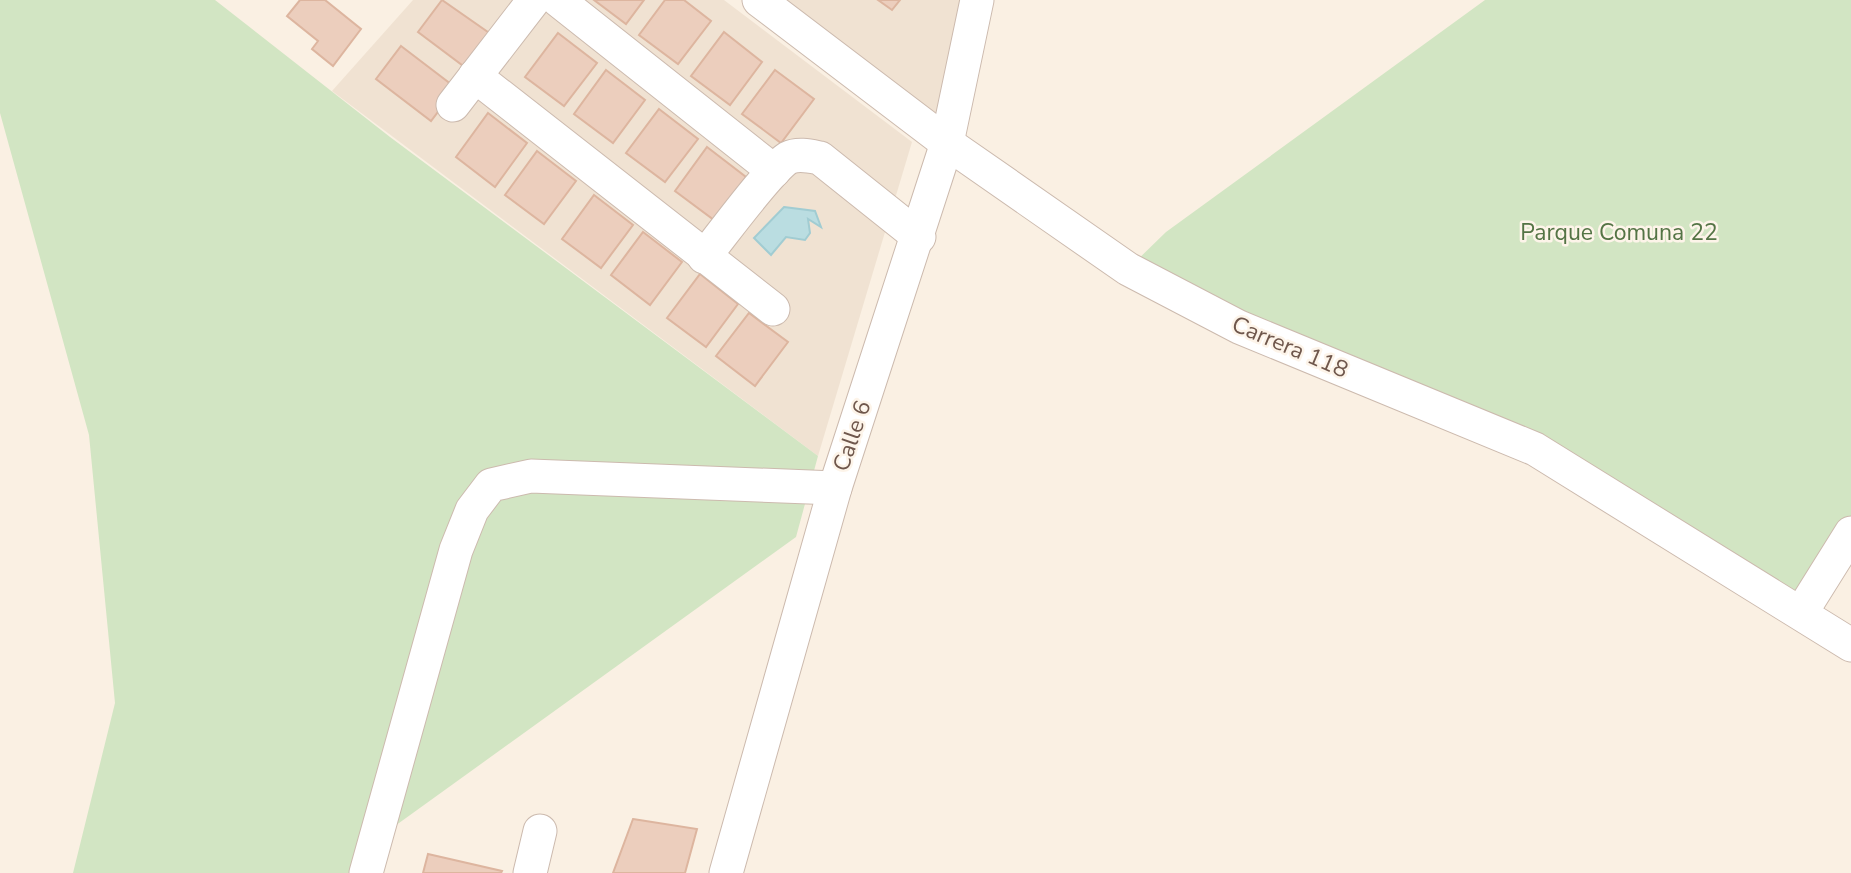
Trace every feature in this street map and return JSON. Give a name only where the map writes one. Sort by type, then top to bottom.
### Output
[{"type":"street","points":[[453,105],[534,0]]},
{"type":"street","points":[[558,0],[774,171]]},
{"type":"street","name":"Carrera 118","points":[[759,0],[947,143],[1128,269],[1239,327],[1535,449],[1851,645]]},
{"type":"street","name":"Calle 6","points":[[726,873],[835,488],[919,237],[947,143],[976,0]]},
{"type":"street","points":[[475,76],[772,309]]},
{"type":"street","points":[[704,257],[774,171],[789,158],[802,155],[820,158],[919,237]]},
{"type":"street","points":[[366,873],[456,550],[472,510],[491,485],[531,475],[835,488]]},
{"type":"street","points":[[1801,613],[1851,533]]},
{"type":"street","points":[[530,873],[540,831]]},
{"type":"shaded area","points":[[413,0],[724,0],[912,142],[818,456],[332,91]]},
{"type":"shaded area","points":[[759,0],[977,0],[947,143]]},
{"type":"green space","points":[[0,0],[215,0],[390,137],[818,456],[796,537],[381,836],[372,873],[73,873],[115,703],[89,435],[0,113]]},
{"type":"green space","name":"Parque Comuna 22","points":[[1485,0],[1851,0],[1851,533],[1801,613],[1535,449],[1128,269],[1166,232]]},
{"type":"water","points":[[784,207],[815,211],[821,227],[808,219],[810,233],[805,240],[786,237],[771,255],[754,238]]},
{"type":"building","points":[[300,0],[325,0],[361,29],[333,66],[312,49],[318,41],[287,16]]},
{"type":"building","points":[[442,0],[495,37],[470,71],[418,32]]},
{"type":"building","points":[[594,0],[644,0],[626,24]]},
{"type":"building","points":[[665,0],[684,0],[711,21],[678,64],[639,35]]},
{"type":"building","points":[[878,0],[900,0],[892,10]]},
{"type":"building","points":[[724,32],[762,62],[730,105],[691,76]]},
{"type":"building","points":[[558,33],[597,63],[564,106],[525,77]]},
{"type":"building","points":[[401,46],[456,88],[431,121],[376,79]]},
{"type":"building","points":[[606,70],[645,100],[613,143],[574,114]]},
{"type":"building","points":[[775,70],[814,99],[781,143],[742,114]]},
{"type":"building","points":[[659,109],[698,139],[665,182],[626,153]]},
{"type":"building","points":[[488,113],[527,143],[495,187],[456,157]]},
{"type":"building","points":[[707,147],[746,177],[714,220],[675,191]]},
{"type":"building","points":[[537,151],[576,181],[544,224],[505,195]]},
{"type":"building","points":[[594,195],[633,225],[601,268],[562,239]]},
{"type":"building","points":[[643,232],[682,262],[650,305],[611,275]]},
{"type":"building","points":[[700,274],[738,304],[706,347],[667,318]]},
{"type":"building","points":[[749,313],[788,342],[755,386],[716,356]]},
{"type":"building","points":[[633,819],[697,829],[685,873],[613,873]]},
{"type":"building","points":[[428,854],[502,871],[423,873]]}]
